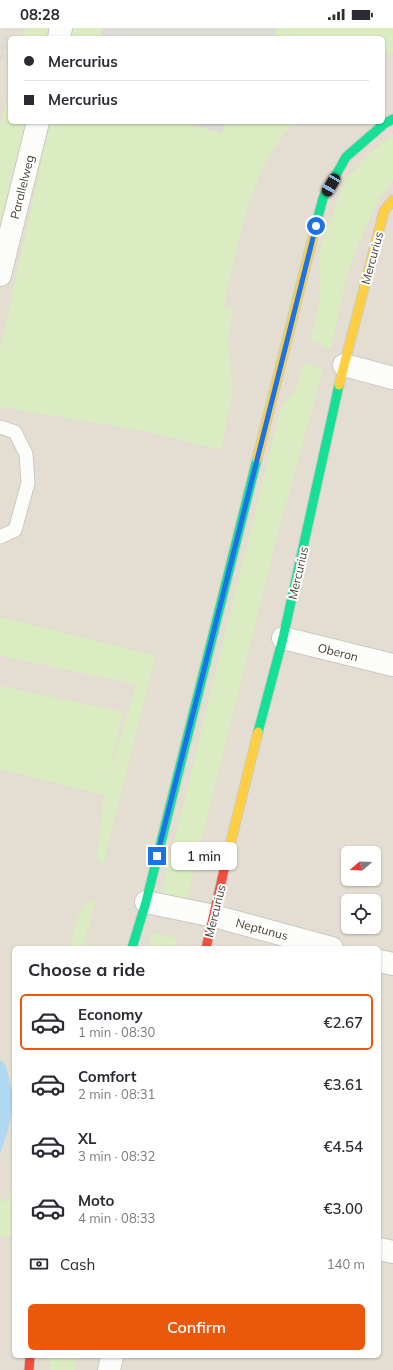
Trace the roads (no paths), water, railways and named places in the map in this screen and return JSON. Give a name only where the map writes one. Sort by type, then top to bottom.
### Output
[{"type":"street","name":"Parallelweg","points":[[0,275],[38,124]]},
{"type":"street","points":[[133,946],[146,902],[323,198],[346,157],[384,124]]},
{"type":"street","name":"Mercurius","points":[[206,946],[283,638],[344,365],[384,211],[393,200]]},
{"type":"street","points":[[344,365],[393,378]]},
{"type":"street","name":"Oberon","points":[[283,638],[393,665]]},
{"type":"street","name":"Neptunus","points":[[146,902],[214,916],[325,946]]},
{"type":"street","points":[[381,961],[393,964]]},
{"type":"street","points":[[381,1249],[393,1252]]},
{"type":"street","points":[[29,1370],[30,1358]]},
{"type":"street","points":[[109,1370],[112,1358]]},
{"type":"lane","points":[[0,427],[15,432],[26,454],[28,483],[15,530],[0,537]]},
{"type":"water","points":[[0,1060],[6,1065],[12,1093],[12,1111],[8,1130],[0,1154]]},
{"type":"railway","points":[[0,60],[8,28]]}]
